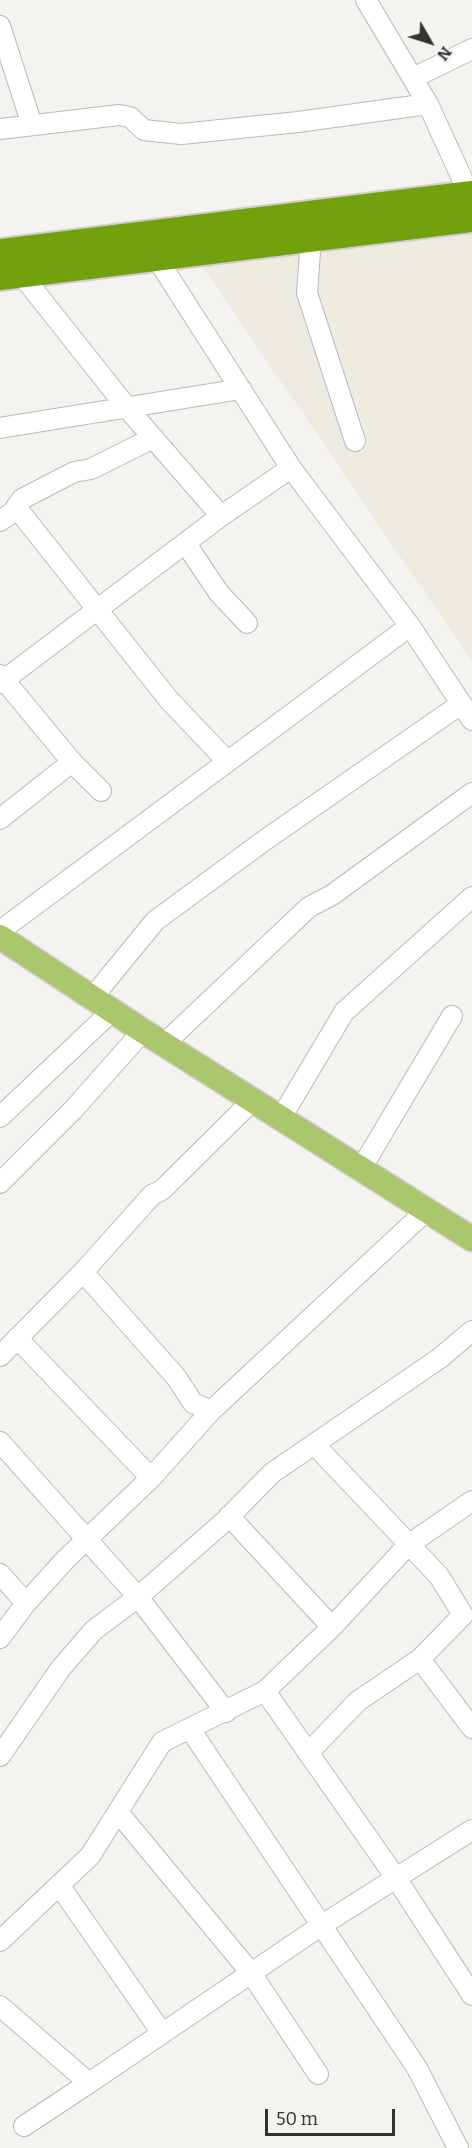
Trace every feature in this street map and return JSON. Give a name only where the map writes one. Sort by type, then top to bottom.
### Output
[{"type":"highway","points":[[11,275],[311,238],[471,203]]},
{"type":"highway","points":[[0,253],[471,203]]},
{"type":"main road","points":[[0,937],[143,1031],[472,1239]]},
{"type":"street","points":[[370,2],[428,104],[471,203]]},
{"type":"street","points":[[0,26],[32,125]]},
{"type":"street","points":[[412,78],[472,49]]},
{"type":"street","points":[[0,129],[119,115],[130,117],[144,130],[181,134],[298,122],[428,104]]},
{"type":"street","points":[[311,238],[307,293],[355,441]]},
{"type":"street","points":[[92,998],[155,921],[265,840],[467,712],[410,626],[291,468],[156,257]]},
{"type":"street","points":[[11,275],[221,516]]},
{"type":"street","points":[[0,428],[241,389]]},
{"type":"street","points":[[0,521],[22,499],[74,472],[91,469],[153,438]]},
{"type":"street","points":[[101,791],[72,762],[1,680],[221,516],[291,468]]},
{"type":"street","points":[[16,507],[169,700],[226,762]]},
{"type":"street","points":[[186,544],[219,593],[247,623]]},
{"type":"street","points":[[0,931],[410,626]]},
{"type":"street","points":[[0,819],[72,762]]},
{"type":"street","points":[[164,1044],[309,907],[332,895],[472,793]]},
{"type":"street","points":[[281,1118],[344,1012],[472,897]]},
{"type":"street","points":[[0,1117],[112,1011]]},
{"type":"street","points":[[361,1169],[452,1016]]},
{"type":"street","points":[[0,1183],[73,1110],[143,1031]]},
{"type":"street","points":[[0,1356],[82,1272],[152,1195],[162,1190],[253,1101]]},
{"type":"street","points":[[0,1638],[26,1603],[151,1478],[211,1411],[427,1210]]},
{"type":"street","points":[[82,1272],[176,1377],[193,1403],[211,1411]]},
{"type":"street","points":[[0,1756],[62,1668],[94,1630],[138,1597],[229,1516],[272,1473],[440,1358],[472,1331]]},
{"type":"street","points":[[17,1338],[151,1478]]},
{"type":"street","points":[[0,1442],[89,1539],[138,1597],[226,1712]]},
{"type":"street","points":[[308,1753],[358,1701],[420,1659],[463,1615],[439,1576],[314,1444]]},
{"type":"street","points":[[0,1941],[90,1856],[162,1742],[265,1691],[332,1628],[408,1545],[472,1501]]},
{"type":"street","points":[[229,1516],[332,1628]]},
{"type":"street","points":[[0,1574],[26,1603]]},
{"type":"street","points":[[420,1659],[472,1728]]},
{"type":"street","points":[[265,1691],[396,1878],[472,1995]]},
{"type":"street","points":[[190,1729],[417,2068],[462,2142]]},
{"type":"street","points":[[118,1812],[251,1973],[318,2074]]},
{"type":"street","points":[[24,2126],[322,1925],[472,1830]]},
{"type":"street","points":[[59,1885],[162,2033]]},
{"type":"street","points":[[0,2006],[89,2084]]},
{"type":"shaded area","points":[[472,234],[472,662],[203,267]]}]
